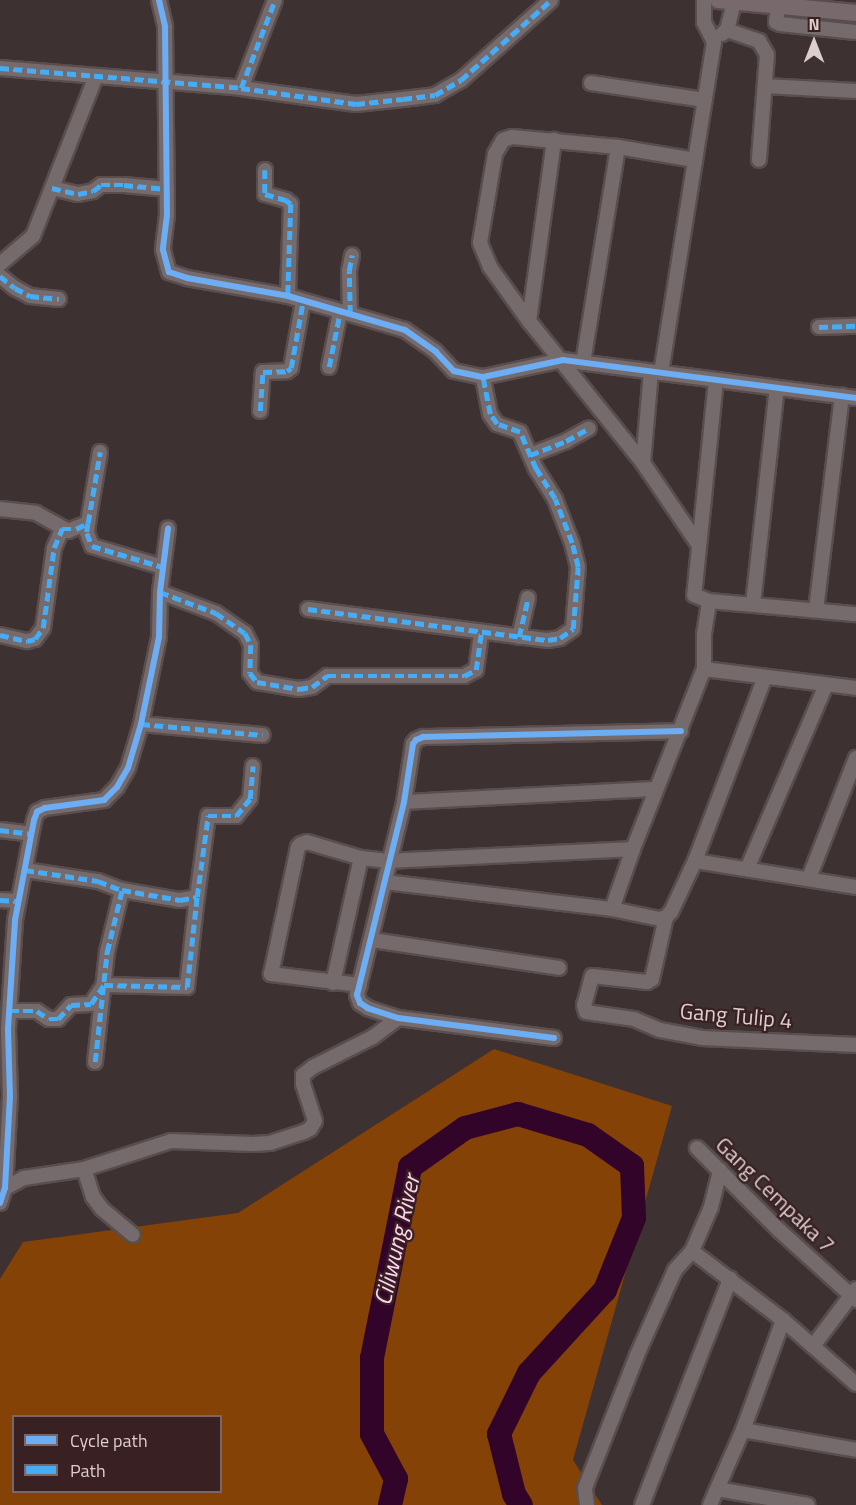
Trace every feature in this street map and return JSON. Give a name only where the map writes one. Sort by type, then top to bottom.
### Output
[{"type":"main road","points":[[726,1],[856,13]]},
{"type":"street","points":[[159,0],[165,27],[166,82],[167,189],[163,250],[170,272],[187,278],[288,296],[405,330],[436,352],[454,371],[483,376],[563,360],[849,397],[816,610]]},
{"type":"street","points":[[241,88],[275,0]]},
{"type":"street","points":[[0,68],[241,88],[356,104],[435,95],[461,80],[551,0]]},
{"type":"street","points":[[643,463],[656,373],[714,42],[704,22],[704,0]]},
{"type":"street","points":[[714,42],[727,30],[726,1]]},
{"type":"street","points":[[778,6],[777,22],[780,24],[856,32]]},
{"type":"street","points":[[727,30],[759,41],[765,48],[765,86],[759,160]]},
{"type":"street","points":[[0,264],[33,236],[96,76]]},
{"type":"street","points":[[591,83],[705,100]]},
{"type":"street","points":[[765,86],[856,91]]},
{"type":"street","points":[[695,160],[618,147],[512,137],[499,146],[495,154],[480,231],[481,249],[490,267],[529,321],[563,360],[643,463],[698,544]]},
{"type":"street","points":[[529,321],[554,140]]},
{"type":"street","points":[[583,363],[618,147]]},
{"type":"street","points":[[265,170],[265,194],[286,200],[291,204],[288,296]]},
{"type":"street","points":[[52,188],[78,194],[93,191],[101,185],[124,184],[167,189]]},
{"type":"street","points":[[329,367],[345,313],[352,255]]},
{"type":"street","points":[[0,276],[30,296],[59,299]]},
{"type":"street","points":[[260,411],[263,372],[287,371],[291,368],[303,301]]},
{"type":"street","points":[[819,327],[856,326]]},
{"type":"street","points":[[308,609],[548,640],[560,638],[573,629],[578,567],[572,543],[555,499],[536,469],[519,432],[497,424],[490,414],[483,376]]},
{"type":"street","points":[[716,380],[693,592],[697,598],[709,600],[856,614]]},
{"type":"street","points":[[753,604],[777,388]]},
{"type":"street","points":[[530,455],[566,441],[589,428]]},
{"type":"street","points":[[100,452],[87,533],[92,546],[163,567]]},
{"type":"street","points":[[0,508],[36,513],[46,517],[62,529],[76,529],[88,523]]},
{"type":"street","points":[[0,1203],[5,1188],[10,1097],[4,1029],[10,1011],[18,901],[26,870],[31,834],[37,812],[45,808],[104,800],[128,768],[141,724],[159,637],[160,592],[168,528]]},
{"type":"street","points":[[0,635],[27,641],[35,639],[43,628],[54,548],[62,529]]},
{"type":"street","points":[[160,592],[216,613],[245,633],[251,645],[250,673],[257,682],[299,689],[312,687],[327,676],[445,678],[464,676],[476,670],[481,633]]},
{"type":"street","points":[[519,637],[528,598]]},
{"type":"street","points":[[612,909],[656,789],[704,669],[702,649],[709,600]]},
{"type":"street","points":[[704,669],[856,688]]},
{"type":"street","points":[[385,882],[612,909],[660,919],[666,917],[671,912],[695,861],[765,677]]},
{"type":"street","points":[[747,869],[826,685]]},
{"type":"street","points":[[141,724],[262,735]]},
{"type":"street","points":[[554,1038],[398,1018],[360,1003],[357,995],[404,802],[413,744],[423,737],[681,731]]},
{"type":"street","points":[[809,879],[856,758]]},
{"type":"street","points":[[104,985],[187,987],[208,816],[236,816],[250,799],[254,766]]},
{"type":"street","points":[[404,802],[656,789]]},
{"type":"street","points":[[0,830],[31,834]]},
{"type":"street","points":[[360,985],[271,974],[298,847],[307,842],[361,858],[389,861],[633,849]]},
{"type":"street","points":[[333,983],[361,858]]},
{"type":"street","points":[[695,861],[856,886]]},
{"type":"street","points":[[26,870],[98,881],[122,890],[180,900],[197,897]]},
{"type":"street","points":[[95,1062],[107,952],[122,890]]},
{"type":"street","points":[[0,900],[18,901]]},
{"type":"street","name":"Gang Tulip 4","points":[[666,917],[652,979],[647,982],[592,976],[584,1005],[586,1012],[634,1019],[660,1030],[703,1038],[856,1045]]},
{"type":"street","points":[[372,940],[559,968]]},
{"type":"street","points":[[10,1011],[37,1011],[49,1019],[58,1019],[71,1005],[91,1004],[104,985]]},
{"type":"street","points":[[5,1188],[24,1178],[84,1169],[171,1141],[270,1143],[310,1129],[315,1121],[303,1084],[303,1075],[313,1066],[373,1037],[398,1018]]},
{"type":"street","name":"Gang Cempaka 7","points":[[697,1148],[780,1231],[854,1295]]},
{"type":"street","points":[[84,1169],[93,1197],[102,1209],[133,1235]]},
{"type":"street","points":[[587,1505],[585,1488],[637,1355],[675,1270],[692,1251],[711,1207],[720,1170]]},
{"type":"street","points":[[692,1251],[783,1320],[856,1384]]},
{"type":"street","points":[[642,1505],[730,1279]]},
{"type":"street","points":[[813,1346],[854,1295]]},
{"type":"street","points":[[710,1505],[743,1430],[783,1320]]},
{"type":"street","points":[[743,1430],[856,1450]]},
{"type":"street","points":[[717,1489],[808,1505]]},
{"type":"shaded area","points":[[494,1049],[672,1106],[573,1460],[602,1505],[0,1505],[0,1279],[23,1242],[238,1213]]},
{"type":"waterway","name":"Ciliwung River","points":[[390,1505],[396,1479],[372,1434],[372,1358],[410,1167],[465,1128],[518,1114],[588,1135],[632,1166],[634,1218],[605,1290],[529,1373],[499,1434],[514,1494],[521,1505]]},
{"type":"marked path","points":[[241,88],[275,0]]},
{"type":"marked path","points":[[0,68],[241,88],[356,104],[403,99],[435,95],[461,80],[551,0]]},
{"type":"marked path","points":[[265,170],[265,194],[286,200],[291,204],[288,296]]},
{"type":"marked path","points":[[52,188],[78,194],[93,191],[101,185],[167,189]]},
{"type":"marked path","points":[[350,314],[349,271],[352,255]]},
{"type":"marked path","points":[[0,276],[30,296],[59,299]]},
{"type":"marked path","points":[[260,411],[263,372],[287,371],[291,368],[303,301]]},
{"type":"marked path","points":[[329,367],[340,312]]},
{"type":"marked path","points":[[819,327],[856,326]]},
{"type":"marked path","points":[[308,609],[548,640],[560,638],[573,629],[578,567],[572,543],[555,499],[536,469],[520,432],[497,424],[490,414],[483,377]]},
{"type":"marked path","points":[[530,455],[566,441],[589,428]]},
{"type":"marked path","points":[[0,635],[27,641],[35,639],[43,628],[54,548],[62,529],[76,529],[88,523],[100,452]]},
{"type":"marked path","points":[[88,523],[87,533],[92,546],[163,567]]},
{"type":"marked path","points":[[160,592],[216,613],[245,633],[251,645],[250,673],[257,682],[299,689],[312,687],[327,676],[464,676],[476,670],[481,633]]},
{"type":"marked path","points":[[519,637],[528,598]]},
{"type":"marked path","points":[[141,724],[263,735]]},
{"type":"marked path","points":[[25,870],[98,881],[122,890],[180,900],[197,897],[208,816],[236,816],[250,799],[253,766]]},
{"type":"marked path","points":[[0,830],[31,834]]},
{"type":"marked path","points":[[95,1062],[107,952],[122,890]]},
{"type":"marked path","points":[[10,1011],[37,1011],[49,1019],[58,1019],[71,1005],[91,1004],[104,985],[187,987],[197,897]]},
{"type":"marked path","points":[[0,900],[18,901]]},
{"type":"cycle path","points":[[159,0],[165,27],[167,215],[163,250],[169,272],[187,278],[288,296],[405,330],[436,352],[454,371],[483,377],[563,360],[856,398]]},
{"type":"cycle path","points":[[0,1203],[5,1188],[10,1097],[8,1029],[15,920],[34,820],[37,812],[45,808],[104,800],[117,787],[128,768],[141,724],[159,637],[160,592],[168,529]]},
{"type":"cycle path","points":[[554,1038],[398,1018],[360,1003],[357,995],[404,802],[413,744],[423,737],[681,731]]}]
